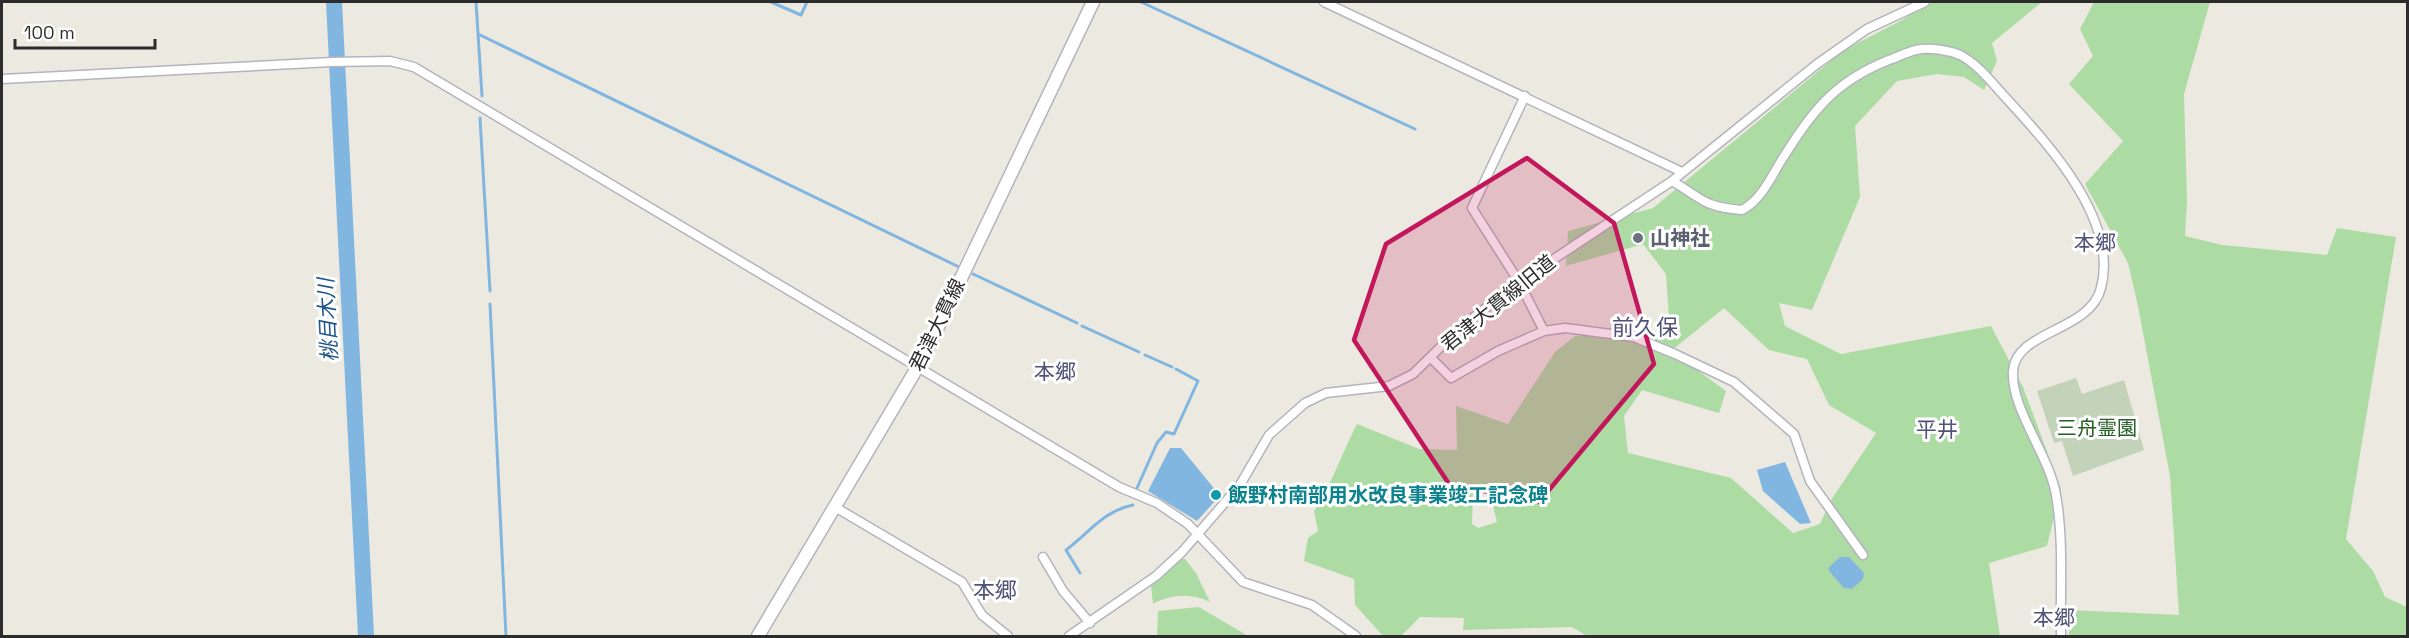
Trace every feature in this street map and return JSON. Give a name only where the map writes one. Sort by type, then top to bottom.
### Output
[{"type":"main road","name":"君津大貫線","points":[[758,636],[918,368],[1093,2]]},
{"type":"street","points":[[1324,2],[1682,172]]},
{"type":"street","name":"君津大貫線旧道","points":[[1069,636],[1156,576],[1240,485],[1269,435],[1305,403],[1326,393],[1389,386],[1413,374],[1461,327],[1519,282],[1672,181],[1818,64],[1867,29],[1925,2]]},
{"type":"street","points":[[1672,181],[1716,208],[1742,210],[1752,205],[1809,116],[1825,98],[1858,74],[1917,49],[1946,50],[1961,56],[1980,70],[2027,121],[2078,190],[2095,223],[2103,248],[2102,285],[2096,302],[2073,321],[2025,348],[2018,355],[2013,369],[2014,387],[2047,460],[2056,495],[2061,636]]},
{"type":"street","points":[[2,78],[390,61],[422,71],[1119,487],[1157,503],[1197,534],[1243,582],[1312,604],[1356,636]]},
{"type":"street","points":[[1525,96],[1472,208],[1519,282],[1544,331]]},
{"type":"street","points":[[1431,358],[1451,378],[1498,351],[1544,331],[1565,328],[1634,337],[1734,382],[1794,434],[1810,481],[1863,555]]},
{"type":"street","points":[[835,507],[962,582],[982,615],[1008,636]]},
{"type":"street","points":[[1043,557],[1063,591],[1090,623]]},
{"type":"highlighted area","points":[[1527,158],[1614,223],[1654,364],[1539,502],[1449,484],[1354,340],[1386,244]]},
{"type":"green space","points":[[1930,2],[2042,2],[1992,43],[1997,61],[1984,90],[1964,77],[1937,74],[1897,81],[1855,126],[1860,197],[1812,310],[1779,303],[1785,326],[1841,354],[1991,326],[2023,387],[2061,489],[2047,546],[1989,563],[2000,636],[1587,636],[1572,627],[1463,630],[1464,618],[1420,617],[1401,636],[1383,636],[1355,605],[1354,579],[1304,561],[1308,538],[1318,531],[1314,511],[1357,424],[1419,449],[1457,450],[1456,406],[1508,424],[1555,352],[1575,336],[1670,333],[1666,274],[1643,244],[1566,266],[1568,231],[1653,208],[1844,50],[1902,20]],"holes":[[[1724,308],[1769,350],[1807,359],[1829,405],[1876,433],[1831,500],[1820,524],[1793,533],[1731,478],[1628,453],[1624,416],[1642,390],[1719,413],[1726,391],[1671,351]],[[1484,491],[1490,494],[1497,522],[1478,528],[1472,524],[1473,493]]]},
{"type":"green space","points":[[2094,2],[2210,2],[2184,94],[2187,202],[2185,236],[2222,245],[2327,255],[2337,228],[2396,237],[2346,539],[2373,571],[2385,597],[2407,607],[2407,636],[2069,636],[2070,610],[2179,615],[2170,476],[2138,306],[2128,263],[2085,184],[2123,141],[2069,84],[2093,56],[2080,29]]},
{"type":"green space","name":"三舟霊園","points":[[2076,378],[2082,394],[2124,380],[2144,450],[2073,476],[2062,441],[2054,443],[2037,391]]},
{"type":"green space","points":[[1180,559],[1185,559],[1196,573],[1210,602],[1196,597],[1182,596],[1167,598],[1153,604],[1151,585]]},
{"type":"green space","points":[[1199,607],[1248,636],[1157,636],[1158,611]]},
{"type":"water","points":[[1170,448],[1181,448],[1217,492],[1213,496],[1216,500],[1197,521],[1148,491]]},
{"type":"water","points":[[1785,462],[1811,523],[1800,524],[1763,491],[1757,470]]},
{"type":"water","points":[[1840,557],[1849,557],[1864,573],[1863,579],[1852,589],[1844,588],[1829,571],[1829,567]]},
{"type":"waterway","name":"桃目木川","points":[[334,2],[366,636]]},
{"type":"waterway","points":[[476,2],[482,96]]},
{"type":"waterway","points":[[771,2],[801,15],[807,2]]},
{"type":"waterway","points":[[1141,2],[1415,129]]},
{"type":"waterway","points":[[478,34],[959,267]]},
{"type":"waterway","points":[[480,118],[490,291]]},
{"type":"waterway","points":[[973,274],[1077,323]]},
{"type":"waterway","points":[[490,304],[506,636]]},
{"type":"waterway","points":[[1082,326],[1139,352]]},
{"type":"waterway","points":[[1145,355],[1172,367]]},
{"type":"waterway","points":[[1137,488],[1157,443],[1166,432],[1174,434],[1198,381],[1176,369]]},
{"type":"waterway","points":[[1080,573],[1066,550],[1105,517],[1133,505]]},
{"type":"place","name":"山神社","points":[[1638,238]]},
{"type":"place","name":"飯野村南部用水改良事業竣工記念碑","points":[[1216,495]]},
{"type":"district","name":"本郷","points":[[2095,243]]},
{"type":"district","name":"前久保","points":[[1645,327]]},
{"type":"district","name":"本郷","points":[[1055,372]]},
{"type":"district","name":"平井","points":[[1937,430]]},
{"type":"district","name":"本郷","points":[[995,590]]},
{"type":"district","name":"本郷","points":[[2054,618]]}]
